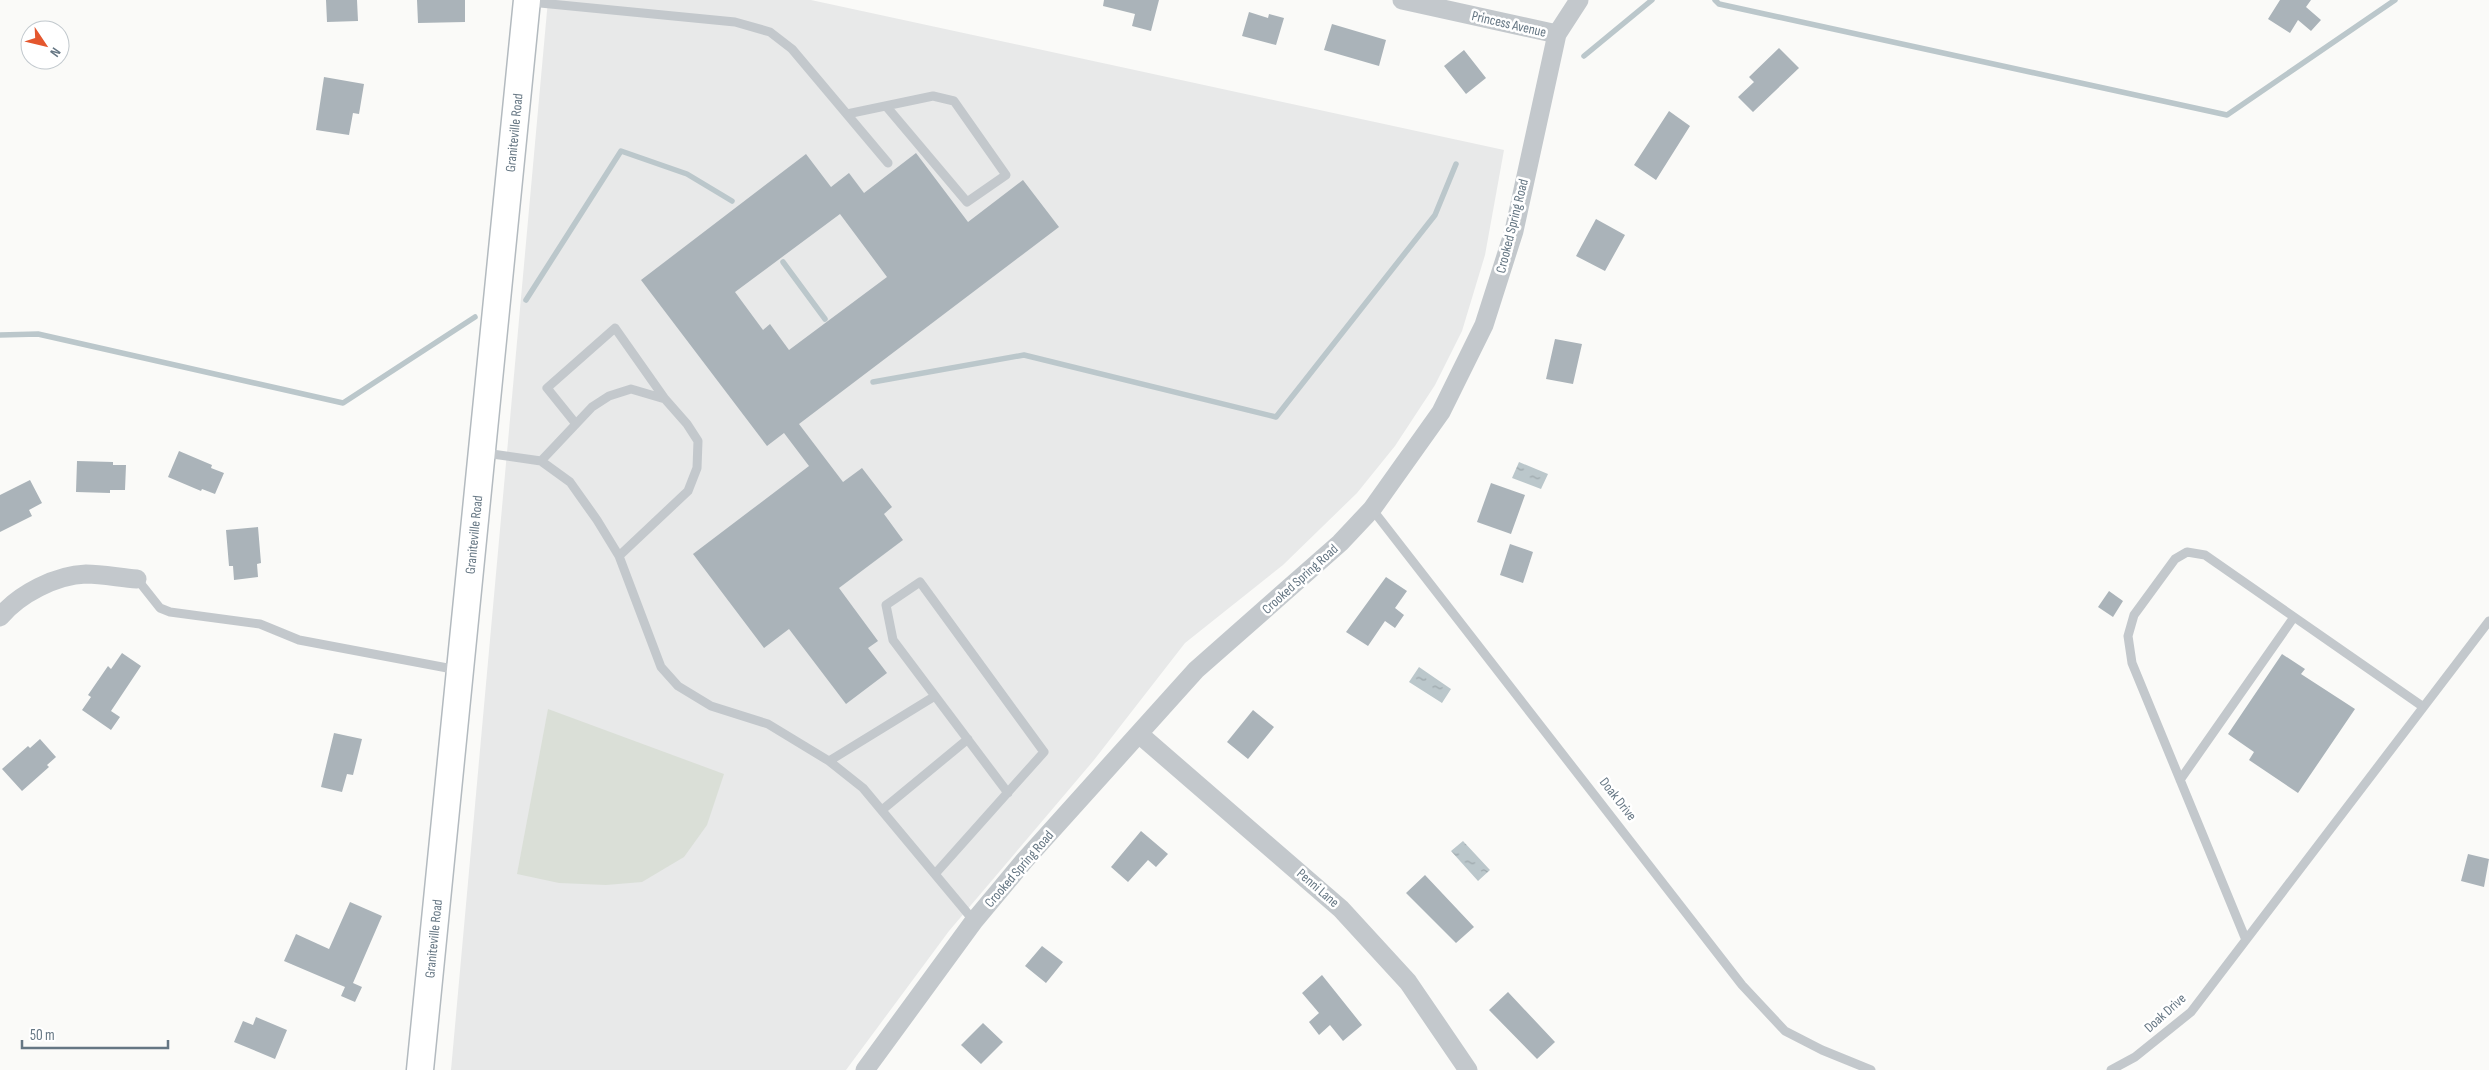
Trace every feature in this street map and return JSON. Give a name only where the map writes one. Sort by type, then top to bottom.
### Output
[{"type":"main road","name":"Graniteville Road","points":[[420,1070],[527,1]]},
{"type":"street","name":"Princess Avenue","points":[[1402,0],[1557,34]]},
{"type":"street","name":"Crooked Spring Road","points":[[865,1070],[974,921],[1024,861],[1196,670],[1340,543],[1372,509],[1441,412],[1484,325],[1514,231],[1557,34],[1580,0]]},
{"type":"street","points":[[0,616],[26,595],[64,578],[86,574],[137,579]]},
{"type":"street","name":"Penni Lane","points":[[1139,734],[1341,909],[1408,982],[1468,1070]]},
{"type":"lane","points":[[527,1],[735,22],[770,32],[792,49],[888,163]]},
{"type":"lane","points":[[847,114],[933,96],[954,101],[1006,175],[967,202],[886,106]]},
{"type":"lane","points":[[576,424],[546,388],[615,328],[665,399],[698,441],[697,468],[688,491],[619,556]]},
{"type":"lane","points":[[541,461],[592,407],[609,396],[631,389],[665,399]]},
{"type":"lane","points":[[482,452],[541,461],[570,482],[598,520],[619,556],[661,667],[678,686],[711,706],[768,724],[829,761],[863,788],[974,921]]},
{"type":"lane","name":"Doak Drive","points":[[1372,509],[1742,985],[1785,1031],[1822,1050],[1870,1070]]},
{"type":"lane","points":[[2246,940],[2132,663],[2128,636],[2134,615],[2175,559],[2187,552],[2205,556],[2422,706]]},
{"type":"lane","points":[[137,579],[160,608],[170,612],[260,624],[299,640],[460,671]]},
{"type":"lane","points":[[935,874],[1008,793],[1044,752],[920,582],[886,605],[893,640],[1008,793]]},
{"type":"lane","points":[[2180,780],[2294,618]]},
{"type":"lane","name":"Doak Drive","points":[[2111,1070],[2135,1056],[2191,1012],[2422,706],[2489,621]]},
{"type":"lane","points":[[829,761],[935,696]]},
{"type":"lane","points":[[882,810],[968,739]]},
{"type":"shaded area","points":[[548,0],[811,0],[1504,150],[1485,255],[1462,331],[1435,385],[1395,446],[1357,493],[1283,565],[1185,643],[1094,760],[949,931],[846,1070],[451,1070]]},
{"type":"shaded area","points":[[548,709],[724,774],[707,825],[684,857],[642,882],[606,885],[559,883],[517,874]]},
{"type":"water","points":[[1519,462],[1548,474],[1541,489],[1512,478]]},
{"type":"water","points":[[1419,667],[1451,689],[1442,703],[1409,682]]},
{"type":"water","points":[[1463,841],[1490,870],[1478,881],[1451,851]]},
{"type":"building","points":[[326,0],[357,0],[358,21],[327,22]]},
{"type":"building","points":[[417,0],[465,0],[465,22],[418,23]]},
{"type":"building","points":[[1104,0],[1159,0],[1151,31],[1132,26],[1135,14],[1103,6]]},
{"type":"building","points":[[2280,0],[2311,0],[2306,7],[2321,20],[2311,31],[2298,20],[2290,33],[2268,19]]},
{"type":"building","points":[[1249,12],[1268,18],[1269,14],[1284,18],[1276,45],[1242,36]]},
{"type":"building","points":[[1332,24],[1386,40],[1379,66],[1324,50]]},
{"type":"building","points":[[1779,48],[1799,68],[1753,112],[1738,97],[1754,82],[1749,77]]},
{"type":"building","points":[[1464,50],[1486,78],[1466,94],[1444,66]]},
{"type":"building","points":[[324,77],[364,84],[359,114],[353,113],[349,135],[316,130]]},
{"type":"building","points":[[1669,111],[1690,126],[1656,180],[1634,165]]},
{"type":"building","points":[[916,153],[968,222],[1023,180],[1059,227],[799,424],[843,482],[862,468],[892,507],[884,514],[903,540],[839,588],[878,641],[868,648],[887,673],[846,704],[789,629],[764,648],[693,554],[809,466],[784,433],[767,446],[641,280],[806,154],[831,187],[849,173],[864,193]],"holes":[[[840,214],[887,277],[789,350],[770,324],[763,330],[735,292]]]},
{"type":"building","points":[[1596,219],[1625,235],[1605,271],[1576,256]]},
{"type":"building","points":[[1555,339],[1582,344],[1573,384],[1546,379]]},
{"type":"building","points":[[179,451],[212,465],[211,468],[224,473],[215,494],[202,489],[201,491],[168,477]]},
{"type":"building","points":[[77,461],[113,462],[113,465],[126,465],[125,490],[110,490],[110,493],[76,492]]},
{"type":"building","points":[[30,480],[42,503],[29,510],[32,516],[0,532],[0,495]]},
{"type":"building","points":[[1491,483],[1525,495],[1511,534],[1477,522]]},
{"type":"building","points":[[258,527],[261,563],[257,564],[258,577],[234,580],[233,566],[229,566],[226,530]]},
{"type":"building","points":[[1510,544],[1533,552],[1523,583],[1500,575]]},
{"type":"building","points":[[1386,577],[1407,591],[1395,608],[1404,615],[1395,628],[1385,621],[1368,646],[1346,632]]},
{"type":"building","points":[[2109,591],[2123,601],[2113,617],[2098,607]]},
{"type":"building","points":[[122,653],[141,666],[111,711],[120,717],[111,730],[82,710],[91,697],[88,695],[108,666],[111,669]]},
{"type":"building","points":[[2282,654],[2305,669],[2301,674],[2355,709],[2298,793],[2249,760],[2254,752],[2228,734]]},
{"type":"building","points":[[1253,710],[1274,727],[1248,759],[1227,742]]},
{"type":"building","points":[[334,733],[362,739],[353,775],[347,774],[342,792],[321,787]]},
{"type":"building","points":[[40,739],[56,757],[47,765],[49,767],[22,791],[2,769],[28,746],[30,748]]},
{"type":"building","points":[[1141,831],[1168,854],[1156,867],[1148,860],[1128,882],[1111,867]]},
{"type":"building","points":[[2468,854],[2489,859],[2484,887],[2461,881]]},
{"type":"building","points":[[1425,875],[1474,927],[1456,943],[1406,893]]},
{"type":"building","points":[[350,902],[382,916],[353,983],[362,987],[355,1002],[341,996],[345,987],[284,961],[296,934],[329,949]]},
{"type":"building","points":[[1042,946],[1063,962],[1046,983],[1025,966]]},
{"type":"building","points":[[1322,975],[1362,1025],[1343,1041],[1330,1025],[1319,1035],[1309,1022],[1319,1013],[1302,993]]},
{"type":"building","points":[[1508,992],[1555,1042],[1537,1059],[1489,1010]]},
{"type":"building","points":[[256,1017],[287,1030],[275,1059],[234,1042],[243,1021],[253,1025]]},
{"type":"building","points":[[983,1023],[1003,1042],[981,1064],[961,1045]]},
{"type":"waterway","points":[[1584,56],[1652,0]]},
{"type":"waterway","points":[[1715,0],[1719,4],[2227,115],[2395,0]]},
{"type":"waterway","points":[[526,300],[621,151],[687,174],[732,201]]},
{"type":"waterway","points":[[873,382],[1024,355],[1276,417],[1435,215],[1456,164]]},
{"type":"waterway","points":[[783,262],[825,319]]},
{"type":"waterway","points":[[0,335],[38,334],[343,403],[475,317]]}]
